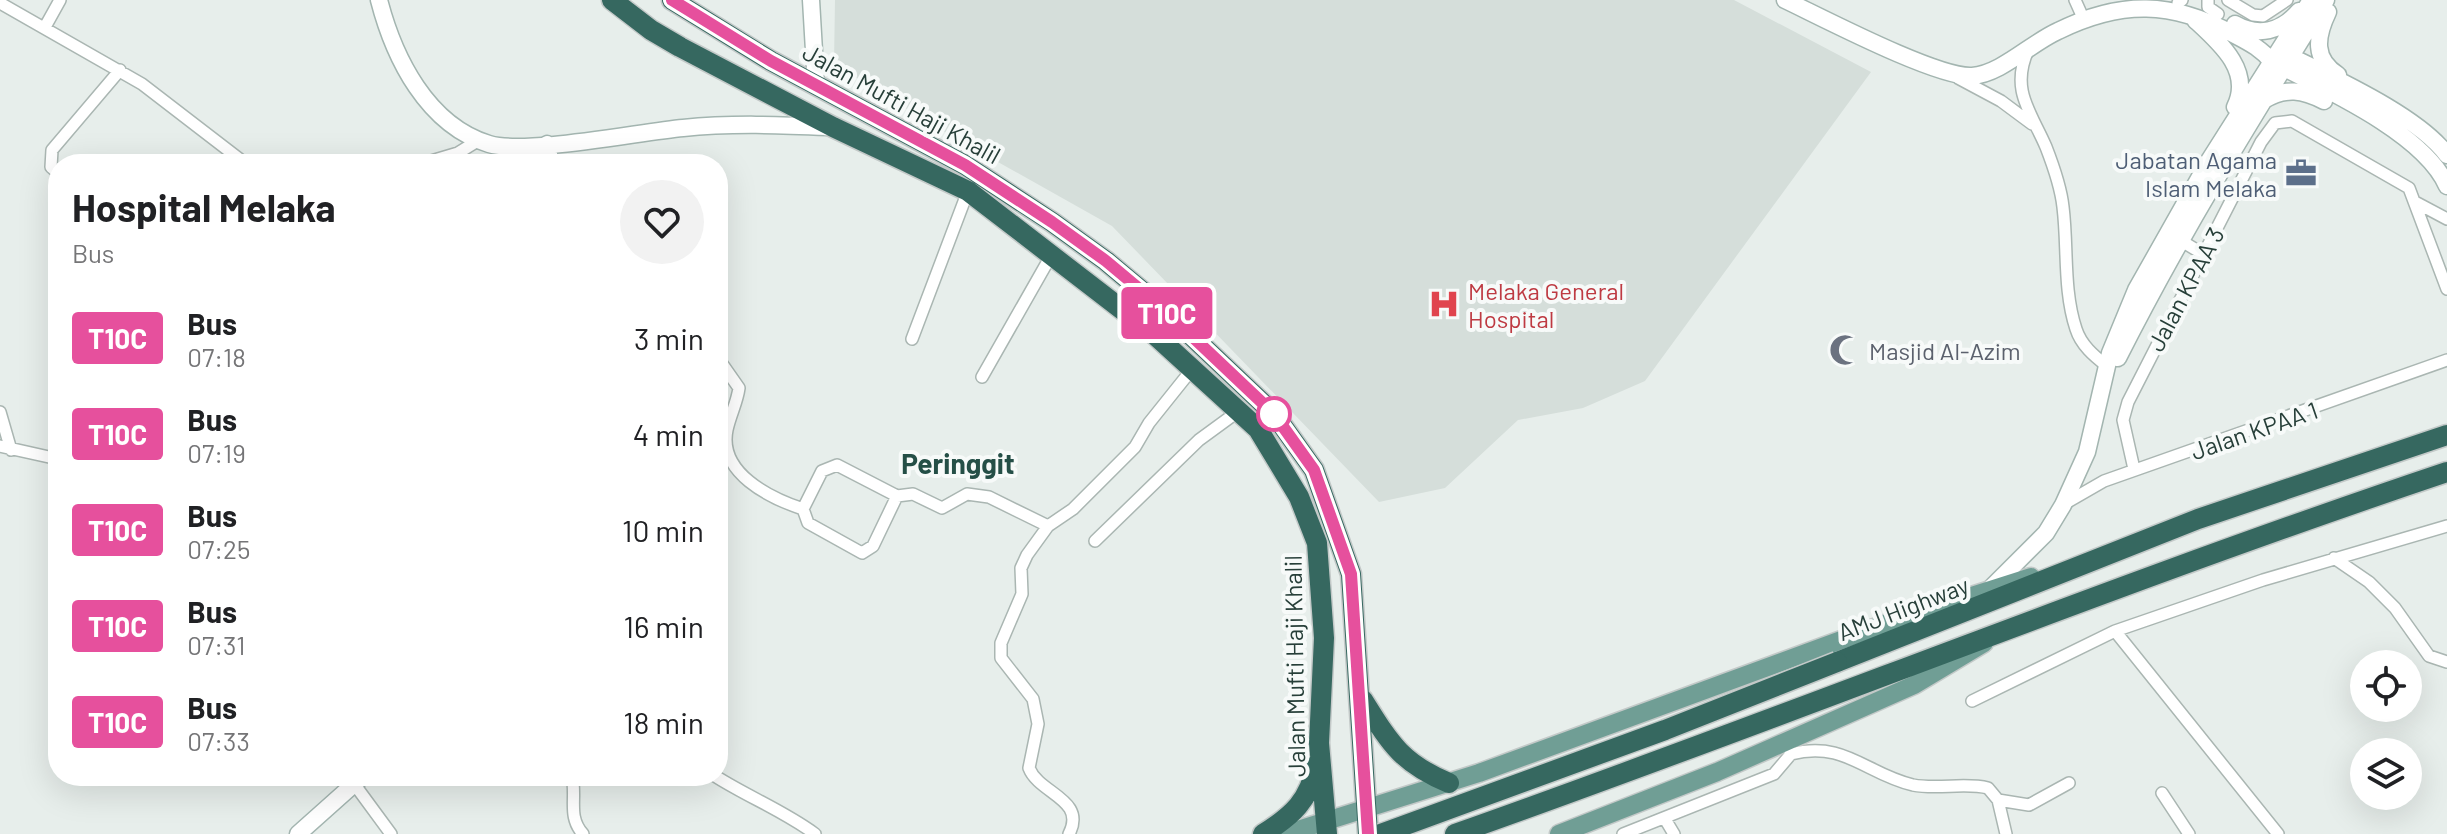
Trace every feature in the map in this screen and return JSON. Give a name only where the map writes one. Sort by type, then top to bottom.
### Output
[{"type":"highway","name":"Jalan Mufti Haji Khalil","points":[[612,0],[670,42],[833,127],[968,191],[1052,254],[1240,410],[1274,451],[1299,497],[1317,543],[1324,638],[1319,743],[1326,828]]},
{"type":"highway","name":"Jalan Mufti Haji Khalil","points":[[672,0],[787,70],[965,165],[1096,253],[1183,327],[1274,414],[1314,470],[1351,574],[1368,834]]},
{"type":"highway","points":[[2336,472],[2447,420]]},
{"type":"highway","name":"AMJ Highway","points":[[1381,834],[1650,736],[2198,519],[2447,435]]},
{"type":"highway","points":[[1455,834],[1606,781],[2002,630],[2441,476]]},
{"type":"highway","points":[[1361,696],[1393,748],[1410,764],[1449,783]]},
{"type":"highway","points":[[1263,834],[1288,819],[1309,792],[1319,743]]},
{"type":"main road","points":[[1285,834],[1326,828],[1367,808],[1479,773],[1893,621],[1990,589],[2085,564]]},
{"type":"main road","points":[[1559,834],[1789,748],[1914,685],[2002,630]]},
{"type":"main road","points":[[1405,834],[1479,773]]},
{"type":"street","points":[[45,27],[60,0]]},
{"type":"street","points":[[379,0],[396,53],[420,91],[448,120],[479,140],[509,146],[688,127],[764,124],[833,127]]},
{"type":"street","points":[[811,0],[816,85]]},
{"type":"street","points":[[2075,0],[2084,20]]},
{"type":"street","points":[[1932,67],[1959,75],[1977,75],[2084,20],[2135,8],[2218,5],[2263,16],[2287,0]]},
{"type":"street","points":[[2218,5],[2257,34],[2293,19],[2310,0]]},
{"type":"street","points":[[2210,159],[2277,58],[2310,0]]},
{"type":"street","points":[[2174,236],[2263,101],[2277,58],[2326,0]]},
{"type":"street","points":[[2334,0],[2318,39],[2322,60],[2374,102]]},
{"type":"street","points":[[1790,1],[1977,87],[2032,124]]},
{"type":"street","points":[[0,3],[120,70],[233,154]]},
{"type":"street","points":[[2182,5],[2406,136],[2426,154],[2447,186]]},
{"type":"street","points":[[1990,589],[2046,533],[2063,505],[2087,452],[2107,366],[2117,360],[2239,100],[2240,75],[2223,49],[2182,5]]},
{"type":"street","points":[[787,70],[813,43]]},
{"type":"street","points":[[2030,46],[2022,62],[2020,90],[2032,124],[2046,147],[2063,204],[2069,293],[2077,333],[2084,345],[2107,366]]},
{"type":"street","points":[[2277,58],[2413,123],[2437,142],[2447,155]]},
{"type":"street","points":[[52,154],[120,70]]},
{"type":"street","points":[[2263,101],[2275,93],[2297,90],[2345,113],[2375,119]]},
{"type":"street","name":"Jalan KPAA 3","points":[[2134,469],[2123,420],[2128,402],[2271,127],[2282,121],[2292,121],[2409,188],[2417,203]]},
{"type":"street","points":[[455,154],[479,140]]},
{"type":"street","points":[[547,144],[549,154]]},
{"type":"street","points":[[912,339],[968,191]]},
{"type":"street","points":[[2417,203],[2447,219]]},
{"type":"street","points":[[2417,203],[2447,289]]},
{"type":"street","points":[[2174,236],[2203,254]]},
{"type":"street","points":[[982,377],[1052,254]]},
{"type":"street","name":"Jalan KPAA 1","points":[[2063,505],[2104,481],[2134,469],[2280,422],[2447,360]]},
{"type":"street","points":[[1069,834],[1073,812],[1062,799],[1039,784],[1029,768],[1038,724],[1033,699],[1001,658],[1001,643],[1022,594],[1021,568],[1048,526],[1073,509],[1111,474],[1193,368]]},
{"type":"street","points":[[728,372],[739,388],[728,427]]},
{"type":"street","points":[[1095,541],[1199,440],[1240,410]]},
{"type":"street","points":[[0,412],[5,448],[48,457]]},
{"type":"street","points":[[728,450],[733,464],[761,490],[803,509],[808,523],[862,553],[873,546],[897,496]]},
{"type":"street","points":[[803,509],[822,471],[829,466],[846,469],[897,496],[913,494],[942,508],[967,494],[989,497],[1048,526]]},
{"type":"street","points":[[1972,701],[2115,631],[2334,558],[2447,526]]},
{"type":"street","points":[[2334,558],[2369,582],[2395,608],[2429,656],[2447,662]]},
{"type":"street","points":[[2115,631],[2278,834]]},
{"type":"street","points":[[1623,834],[1774,774],[1789,748],[1811,748],[1830,749],[1896,780],[1918,786],[1979,786],[1994,792],[2006,834]]},
{"type":"street","points":[[1998,800],[2029,805],[2069,783]]},
{"type":"street","points":[[728,784],[771,810],[793,818],[815,834]]},
{"type":"street","points":[[298,834],[352,786]]},
{"type":"street","points":[[363,786],[391,834]]},
{"type":"street","points":[[574,786],[571,814],[583,834]]},
{"type":"street","points":[[2162,793],[2189,834]]},
{"type":"street","points":[[1665,819],[1674,834]]},
{"type":"shaded area","name":"Melaka General Hospital","points":[[835,0],[1734,0],[1871,72],[1645,381],[1583,408],[1518,420],[1445,488],[1379,502],[1112,226],[941,130],[834,64]]},
{"type":"bus line","name":"T10C","points":[[672,0],[771,61],[965,165],[1052,222],[1106,261],[1161,307],[1274,414],[1314,470],[1351,574],[1368,834]]},
{"type":"place","name":"Jabatan Agama Islam Melaka","points":[[2301,173]]},
{"type":"place","name":"Melaka General Hospital","points":[[1444,304]]},
{"type":"place","name":"Masjid Al-Azim","points":[[1845,350]]},
{"type":"district","name":"Peringgit","points":[[958,463]]}]
